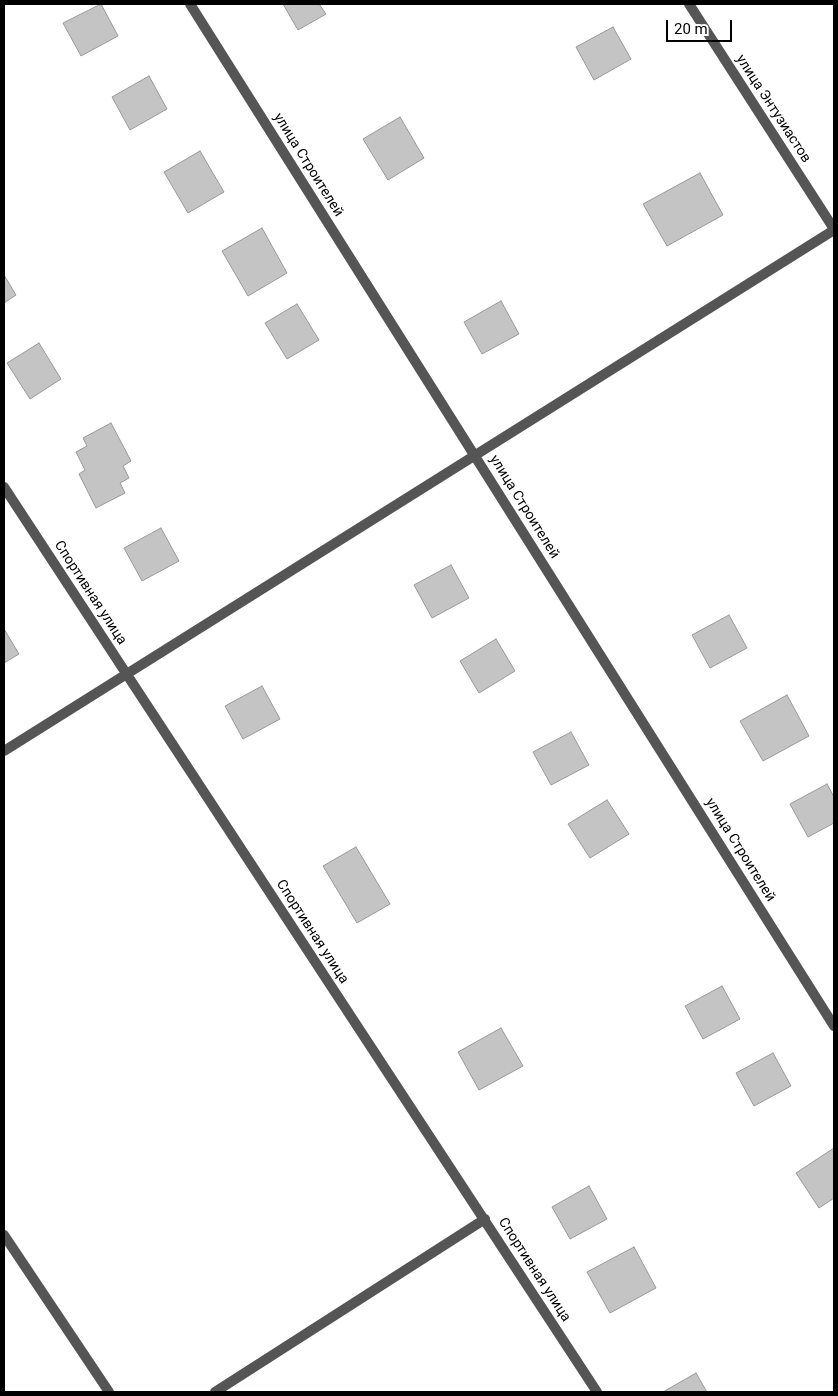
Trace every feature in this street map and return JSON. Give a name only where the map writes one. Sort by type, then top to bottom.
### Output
[{"type":"street","name":"улица Строителей","points":[[190,4],[834,1026]]},
{"type":"street","name":"улица Энтузиастов","points":[[689,4],[834,230]]},
{"type":"street","points":[[4,751],[834,230]]},
{"type":"street","name":"Спортивная улица","points":[[4,487],[597,1392]]},
{"type":"street","points":[[215,1392],[484,1219]]},
{"type":"street","points":[[4,1235],[109,1392]]},
{"type":"building","points":[[101,4],[118,36],[81,56],[63,23]]},
{"type":"building","points":[[283,4],[319,4],[326,14],[298,30]]},
{"type":"building","points":[[613,27],[631,59],[594,80],[576,47]]},
{"type":"building","points":[[149,76],[167,109],[130,130],[112,97]]},
{"type":"building","points":[[400,117],[424,158],[388,180],[363,139]]},
{"type":"building","points":[[200,151],[224,192],[188,213],[164,172]]},
{"type":"building","points":[[700,173],[723,215],[667,246],[643,204]]},
{"type":"building","points":[[262,228],[287,273],[248,296],[222,251]]},
{"type":"building","points":[[4,275],[16,295],[4,303]]},
{"type":"building","points":[[501,301],[519,334],[482,354],[464,322]]},
{"type":"building","points":[[297,304],[319,340],[287,359],[265,323]]},
{"type":"building","points":[[39,343],[61,379],[30,399],[7,363]]},
{"type":"building","points":[[111,423],[131,461],[123,466],[129,478],[120,483],[125,493],[96,508],[79,474],[85,470],[76,452],[87,446],[83,438]]},
{"type":"building","points":[[161,528],[179,561],[142,581],[124,548]]},
{"type":"building","points":[[451,565],[469,598],[432,618],[414,585]]},
{"type":"building","points":[[729,615],[747,648],[710,668],[692,635]]},
{"type":"building","points":[[4,629],[19,654],[4,663]]},
{"type":"building","points":[[496,639],[515,671],[479,693],[460,661]]},
{"type":"building","points":[[262,686],[280,719],[243,739],[225,706]]},
{"type":"building","points":[[787,695],[809,736],[763,761],[740,721]]},
{"type":"building","points":[[571,732],[589,765],[551,785],[533,752]]},
{"type":"building","points":[[827,784],[834,797],[834,823],[808,837],[790,804]]},
{"type":"building","points":[[607,800],[629,834],[590,858],[568,824]]},
{"type":"building","points":[[356,847],[390,904],[357,923],[323,866]]},
{"type":"building","points":[[722,986],[740,1019],[703,1039],[685,1006]]},
{"type":"building","points":[[501,1028],[523,1066],[479,1090],[458,1052]]},
{"type":"building","points":[[773,1053],[791,1086],[754,1106],[736,1073]]},
{"type":"building","points":[[834,1148],[834,1198],[819,1208],[796,1173]]},
{"type":"building","points":[[589,1186],[607,1219],[570,1239],[552,1207]]},
{"type":"building","points":[[634,1247],[656,1288],[610,1313],[587,1272]]},
{"type":"building","points":[[696,1373],[707,1392],[663,1392]]}]
